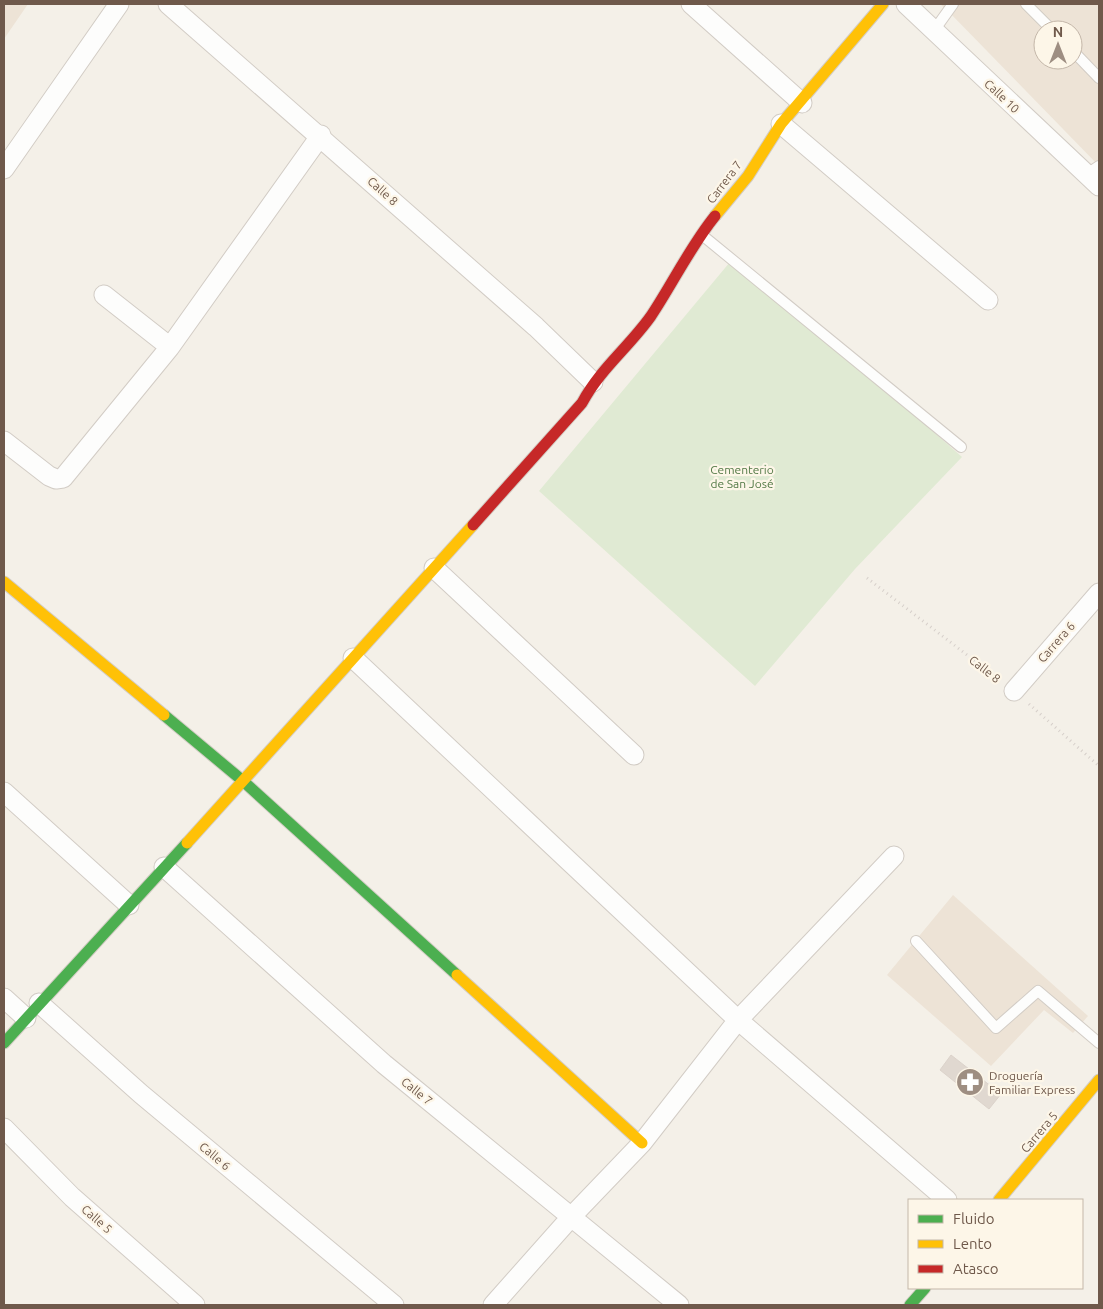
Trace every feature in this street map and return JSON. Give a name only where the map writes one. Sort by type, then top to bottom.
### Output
[{"type":"street","points":[[4,169],[119,4]]},
{"type":"street","name":"Calle 8","points":[[168,4],[321,135],[536,327],[594,382]]},
{"type":"street","points":[[691,4],[802,103]]},
{"type":"street","name":"Calle 10","points":[[906,4],[933,32],[1095,175]]},
{"type":"street","name":"Carrera 7","points":[[4,1043],[243,781],[582,403],[594,382],[650,316],[702,234],[748,176],[782,124],[802,103],[880,5]]},
{"type":"street","points":[[782,124],[988,300]]},
{"type":"street","points":[[4,441],[49,476],[56,479],[63,478],[170,347],[321,135]]},
{"type":"street","points":[[104,295],[170,347]]},
{"type":"street","points":[[434,568],[634,755]]},
{"type":"street","points":[[4,582],[243,781],[642,1143]]},
{"type":"street","name":"Carrera 6","points":[[1014,691],[1099,593]]},
{"type":"street","points":[[353,658],[738,1020],[946,1199]]},
{"type":"street","points":[[4,792],[129,905]]},
{"type":"street","points":[[493,1305],[572,1216],[642,1143],[738,1020],[894,856]]},
{"type":"street","name":"Calle 7","points":[[164,867],[384,1064],[679,1305]]},
{"type":"street","points":[[4,998],[26,1018]]},
{"type":"street","name":"Calle 6","points":[[39,1003],[141,1094],[394,1305]]},
{"type":"street","name":"Carrera 5","points":[[1000,1199],[1099,1080]]},
{"type":"street","name":"Calle 5","points":[[4,1128],[72,1197],[195,1305]]},
{"type":"street","points":[[910,1305],[924,1289]]},
{"type":"lane","points":[[933,32],[953,4]]},
{"type":"lane","points":[[1026,4],[1042,20]]},
{"type":"lane","points":[[1083,61],[1099,78]]},
{"type":"lane","points":[[702,234],[961,447]]},
{"type":"lane","points":[[916,941],[996,1028],[1038,991],[1099,1043]]},
{"type":"path","name":"Calle 8","points":[[867,578],[1014,691],[1099,766]]},
{"type":"shaded area","points":[[4,4],[28,4],[4,39]]},
{"type":"shaded area","points":[[940,4],[1099,4],[1099,166],[947,10]]},
{"type":"shaded area","points":[[953,895],[1088,1016],[1073,1033],[1044,1010],[991,1066],[887,975]]},
{"type":"green space","name":"Cementerio de San José","points":[[735,256],[962,457],[855,569],[755,686],[539,491]]},
{"type":"building","name":"Droguería Familiar Express","points":[[951,1055],[1001,1094],[989,1109],[940,1070]]},
{"type":"traffic: fast","points":[[164,715],[243,781],[457,975]]},
{"type":"traffic: fast","points":[[4,1043],[187,843]]},
{"type":"traffic: fast","points":[[910,1305],[924,1289]]},
{"type":"traffic: slow","points":[[715,216],[748,176],[781,124],[883,4]]},
{"type":"traffic: slow","points":[[187,843],[473,525]]},
{"type":"traffic: slow","points":[[4,582],[164,715]]},
{"type":"traffic: slow","points":[[457,975],[642,1143]]},
{"type":"traffic: slow","points":[[1000,1199],[1099,1080]]},
{"type":"traffic: jam","points":[[473,525],[582,403],[597,379],[651,316],[715,216]]},
{"type":"place","name":"Droguería Familiar Express","points":[[970,1082]]}]
